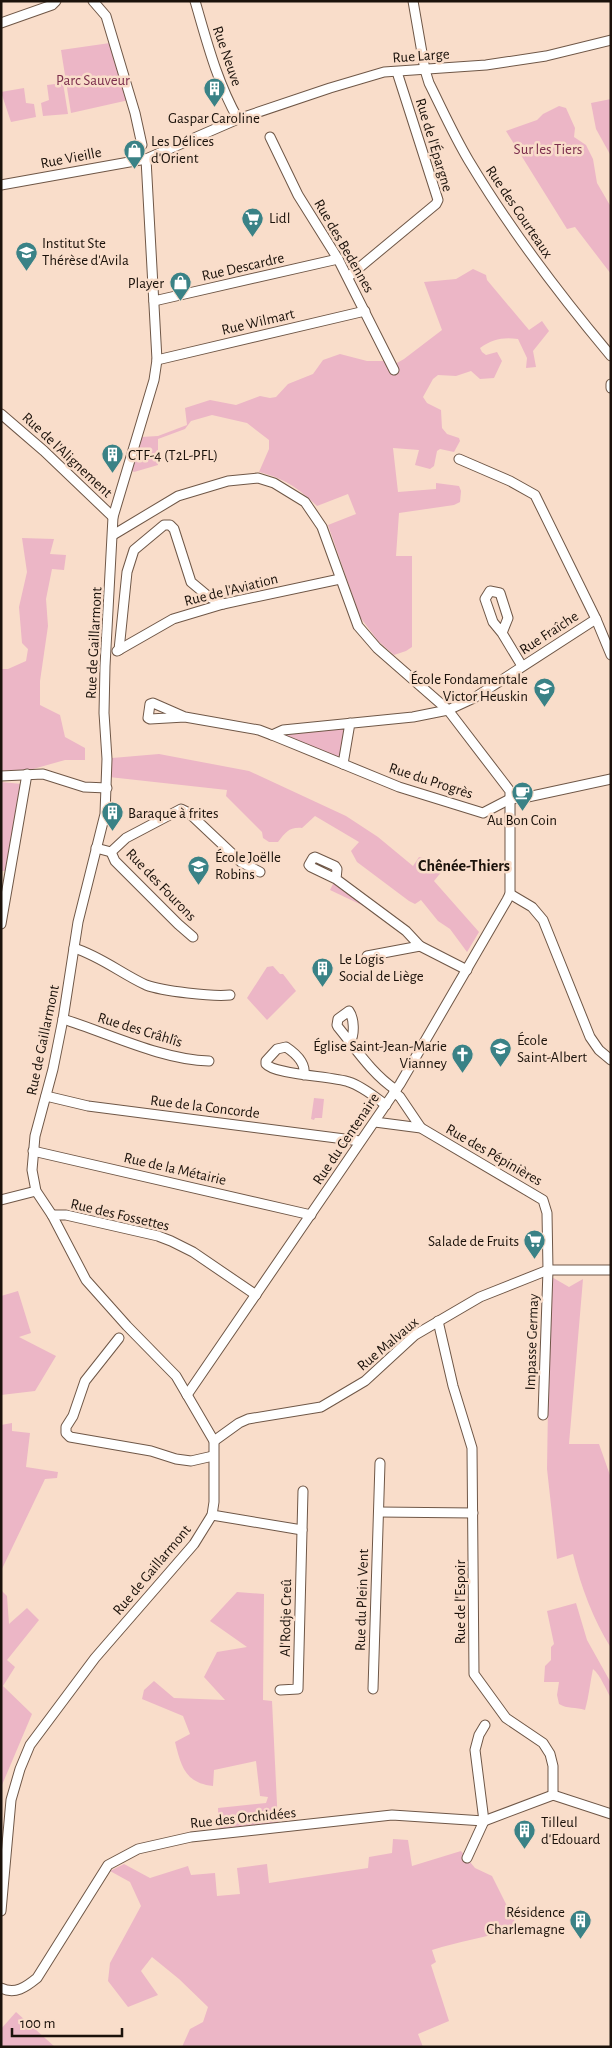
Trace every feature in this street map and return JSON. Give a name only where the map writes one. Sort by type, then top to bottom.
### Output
[{"type":"street","points":[[1,23],[52,5],[56,1]]},
{"type":"street","points":[[93,1],[106,16],[135,113],[142,145]]},
{"type":"street","name":"Rue Neuve","points":[[195,1],[216,70],[238,119]]},
{"type":"street","name":"Rue des Courteaux","points":[[413,1],[429,83],[468,160],[517,236],[564,301],[611,356]]},
{"type":"street","name":"Rue Large","points":[[238,119],[369,76],[486,65],[546,56],[611,40]]},
{"type":"street","name":"Rue de l'Épargne","points":[[348,277],[436,204],[438,200],[398,72]]},
{"type":"street","points":[[146,159],[238,119]]},
{"type":"street","name":"Rue des Bedennes","points":[[270,137],[298,195],[348,277],[394,370]]},
{"type":"street","name":"Rue Vieille","points":[[1,185],[146,159]]},
{"type":"street","name":"Rue de Gaillarmont","points":[[1,1911],[11,1800],[30,1745],[95,1658],[194,1544],[212,1515],[215,1481],[212,1456],[214,1441],[176,1376],[96,1293],[86,1280],[52,1215],[36,1191],[32,1170],[38,1120],[46,1096],[63,1019],[78,922],[105,814],[107,788],[104,713],[113,517],[154,380],[157,360],[146,159]]},
{"type":"street","name":"Rue Descardre","points":[[154,301],[338,259]]},
{"type":"street","name":"Rue Wilmart","points":[[157,360],[365,311]]},
{"type":"street","name":"Rue de l'Alignement","points":[[1,414],[44,451],[113,517]]},
{"type":"street","points":[[459,459],[510,481],[535,495],[596,619],[611,655]]},
{"type":"street","points":[[113,535],[178,496],[228,481],[258,478],[274,482],[308,505],[322,527],[358,626],[377,648],[448,710],[510,791],[510,799]]},
{"type":"street","points":[[119,650],[127,572],[134,550],[164,524],[170,525],[174,529],[191,582],[209,597],[223,604]]},
{"type":"street","name":"Rue de l'Aviation","points":[[107,655],[173,619],[223,604],[340,579]]},
{"type":"street","name":"Rue Fraîche","points":[[272,735],[282,730],[413,717],[448,710],[474,698],[596,619]]},
{"type":"street","points":[[502,632],[522,666]]},
{"type":"street","name":"Rue du Progrès","points":[[185,717],[259,730],[400,787],[483,813],[510,799],[523,798],[611,779]]},
{"type":"street","points":[[343,764],[350,723]]},
{"type":"street","points":[[1,924],[27,774]]},
{"type":"street","points":[[1,776],[43,774],[84,787],[107,788]]},
{"type":"street","name":"Rue du Centenaire","points":[[187,1395],[386,1105],[468,970],[510,894],[510,799]]},
{"type":"street","points":[[96,848],[111,852],[126,838],[181,809],[189,813],[242,862],[260,872]]},
{"type":"street","name":"Rue des Fourons","points":[[111,852],[116,861],[193,937]]},
{"type":"street","points":[[336,879],[406,931],[420,946],[468,970]]},
{"type":"street","points":[[510,894],[532,907],[543,920],[590,1037],[599,1050],[611,1060]]},
{"type":"street","points":[[367,956],[420,946]]},
{"type":"street","points":[[74,948],[87,952],[148,985],[217,996],[230,995]]},
{"type":"street","name":"Rue des Crâhlîs","points":[[63,1019],[152,1050],[194,1061],[209,1061]]},
{"type":"street","name":"Rue des Pépinières","points":[[350,1042],[382,1080],[400,1097],[420,1128]]},
{"type":"street","points":[[304,1075],[350,1082],[386,1105]]},
{"type":"street","name":"Rue de la Concorde","points":[[46,1096],[88,1106],[360,1141]]},
{"type":"street","name":"Rue des Pépinières","points":[[375,1122],[420,1128],[543,1200],[548,1213],[548,1270]]},
{"type":"street","name":"Rue de la Métairie","points":[[33,1152],[311,1215]]},
{"type":"street","points":[[1,1200],[36,1191]]},
{"type":"street","name":"Rue des Fossettes","points":[[52,1215],[66,1215],[158,1236],[192,1252],[256,1295]]},
{"type":"street","name":"Rue Malvaux","points":[[214,1441],[239,1423],[248,1420],[320,1407],[365,1381],[415,1335],[480,1297],[548,1270],[611,1270]]},
{"type":"street","name":"Impasse Germay","points":[[543,1415],[548,1270]]},
{"type":"street","name":"Rue de l'Espoir","points":[[438,1321],[472,1448],[474,1674],[506,1718],[543,1743],[550,1754],[553,1766],[553,1795]]},
{"type":"street","points":[[119,1338],[85,1381],[73,1416],[66,1427],[66,1433],[70,1437],[151,1452],[176,1459],[191,1461],[212,1456]]},
{"type":"street","name":"Rue du Plein Vent","points":[[373,1689],[380,1463]]},
{"type":"street","name":"Al'Rodje Creû","points":[[280,1690],[298,1689],[304,1491]]},
{"type":"street","points":[[379,1512],[473,1513]]},
{"type":"street","points":[[212,1515],[302,1530]]},
{"type":"street","points":[[467,1858],[484,1821],[475,1750],[484,1725]]},
{"type":"street","points":[[553,1795],[611,1814]]},
{"type":"street","name":"Rue des Orchidées","points":[[1,1988],[5,1990],[21,1990],[37,1978],[108,1865],[138,1849],[191,1837],[392,1815],[484,1821],[553,1795]]},
{"type":"green space","name":"Parc Sauveur","points":[[110,43],[129,100],[71,113],[61,50]]},
{"type":"green space","points":[[63,83],[68,114],[43,116],[41,103],[49,100],[47,85]]},
{"type":"green space","points":[[24,88],[26,103],[34,104],[36,117],[11,122],[1,92]]},
{"type":"green space","points":[[611,99],[611,156],[596,129],[591,103]]},
{"type":"green space","name":"Sur les Tiers","points":[[559,106],[566,108],[575,128],[574,137],[586,145],[593,159],[597,183],[611,207],[611,274],[575,227],[567,229],[506,131],[537,120],[543,114]]},
{"type":"green space","points":[[473,269],[486,275],[487,280],[529,330],[542,321],[549,331],[533,351],[536,367],[526,368],[527,358],[518,339],[508,338],[494,341],[480,348],[486,355],[497,352],[502,361],[494,378],[480,379],[471,371],[456,376],[438,375],[433,379],[423,397],[427,403],[441,410],[442,428],[447,434],[459,438],[460,441],[454,452],[440,449],[437,451],[434,466],[430,469],[415,465],[419,450],[393,448],[398,492],[436,489],[436,483],[459,486],[461,491],[460,502],[454,505],[399,513],[396,556],[412,556],[412,647],[406,651],[394,655],[378,641],[360,617],[328,525],[356,514],[348,494],[317,506],[290,484],[259,472],[269,449],[269,440],[247,423],[212,415],[191,421],[185,429],[158,439],[158,465],[134,472],[131,470],[141,437],[158,436],[187,425],[185,408],[210,400],[236,405],[260,396],[276,397],[288,384],[313,374],[323,360],[340,354],[367,361],[384,361],[388,368],[404,359],[442,330],[424,282],[456,279]]},
{"type":"green space","points":[[22,538],[54,539],[50,554],[66,555],[64,570],[52,569],[46,599],[48,626],[40,681],[40,705],[60,715],[65,737],[85,748],[85,760],[65,760],[26,771],[1,772],[1,669],[8,669],[26,661],[28,649],[22,643],[19,607],[27,572]]},
{"type":"green space","points":[[345,727],[347,729],[341,757],[339,758],[285,736],[286,733]]},
{"type":"green space","points":[[159,754],[249,771],[346,816],[378,837],[413,866],[419,857],[447,865],[434,881],[479,932],[467,952],[450,929],[438,921],[421,900],[415,904],[409,901],[357,862],[351,851],[359,842],[315,816],[302,828],[294,828],[288,831],[278,842],[269,842],[263,838],[262,832],[226,796],[227,790],[109,777],[112,758]]},
{"type":"green space","points":[[1,782],[22,784],[6,871],[1,871]]},
{"type":"green space","points":[[334,882],[368,908],[330,890]]},
{"type":"green space","points":[[273,966],[280,974],[283,974],[296,991],[267,1020],[247,998],[267,967]]},
{"type":"green space","points":[[314,1098],[324,1099],[322,1118],[315,1118],[314,1120],[311,1119]]},
{"type":"green space","points":[[550,1276],[569,1287],[583,1279],[569,1444],[599,1444],[611,1478],[611,1648],[588,1602],[573,1554],[557,1559],[547,1469]]},
{"type":"green space","points":[[18,1291],[31,1333],[19,1337],[56,1356],[35,1391],[1,1395],[1,1296]]},
{"type":"green space","points":[[12,1423],[12,1431],[30,1433],[26,1467],[58,1472],[57,1478],[45,1479],[1,1571],[1,1425]]},
{"type":"green space","points":[[1,1590],[7,1596],[9,1624],[27,1608],[39,1620],[7,1660],[15,1667],[3,1686],[32,1714],[2,1785],[1,1799]]},
{"type":"green space","points":[[237,1592],[264,1594],[263,1700],[272,1701],[278,1825],[219,1831],[218,1808],[266,1803],[268,1797],[260,1796],[256,1761],[214,1770],[213,1786],[196,1781],[190,1777],[182,1766],[175,1742],[190,1734],[183,1716],[142,1699],[144,1690],[154,1681],[174,1698],[225,1700],[204,1677],[217,1652],[247,1647],[210,1621]]},
{"type":"green space","points":[[576,1603],[587,1640],[611,1683],[611,1698],[601,1679],[593,1669],[585,1710],[565,1707],[559,1704],[557,1695],[559,1682],[544,1682],[545,1666],[551,1660],[551,1647],[554,1644],[547,1611]]},
{"type":"green space","points":[[393,1839],[408,1840],[412,1866],[461,1851],[475,1868],[492,1876],[518,1928],[432,1950],[436,1962],[431,1965],[449,2021],[418,2034],[423,2047],[182,2047],[190,2029],[203,2022],[208,2007],[179,1979],[152,1957],[141,1971],[158,1995],[128,2007],[108,1981],[110,1963],[141,1906],[130,1882],[110,1871],[124,1864],[150,1878],[188,1866],[191,1875],[215,1873],[217,1896],[240,1894],[237,1868],[267,1864],[269,1883],[368,1868],[369,1857],[392,1853]]},
{"type":"green space","points":[[16,2012],[55,2047],[1,2047],[1,2029]]},
{"type":"place","name":"Gaspar Caroline","points":[[214,108]]},
{"type":"place","name":"Les Délices d'Orient","points":[[135,169]]},
{"type":"place","name":"Lidl","points":[[253,237]]},
{"type":"place","name":"Institut Ste Thérèse d'Avila","points":[[26,271]]},
{"type":"place","name":"Player","points":[[180,302]]},
{"type":"place","name":"CTF-4 (T2L-PFL)","points":[[112,474]]},
{"type":"place","name":"École Fondamentale Victor Heuskin","points":[[544,707]]},
{"type":"place","name":"Au Bon Coin","points":[[522,811]]},
{"type":"place","name":"Baraque à frites","points":[[112,832]]},
{"type":"place","name":"École Joëlle Robins","points":[[199,885]]},
{"type":"place","name":"Le Logis Social de Liège","points":[[323,987]]},
{"type":"place","name":"École Saint-Albert","points":[[501,1068]]},
{"type":"place","name":"Église Saint-Jean-Marie Vianney","points":[[463,1074]]},
{"type":"place","name":"Salade de Fruits","points":[[535,1260]]},
{"type":"place","name":"Tilleul d'Edouard","points":[[525,1850]]},
{"type":"place","name":"Résidence Charlemagne","points":[[581,1940]]},
{"type":"district","name":"Chênée-Thiers","points":[[464,866]]}]
